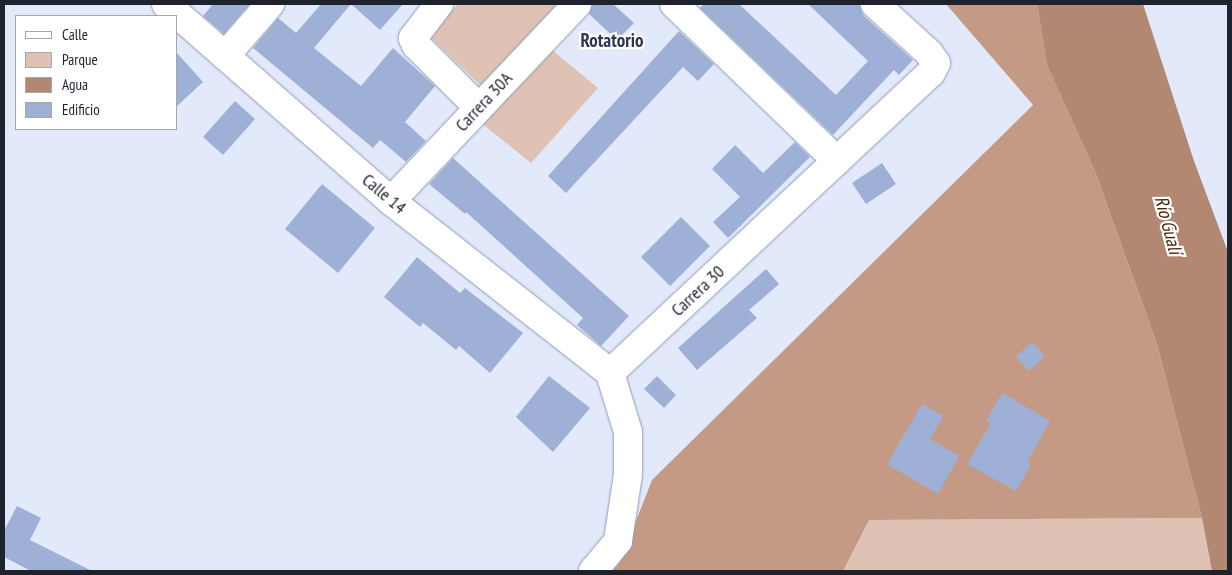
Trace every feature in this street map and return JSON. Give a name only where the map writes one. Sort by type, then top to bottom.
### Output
[{"type":"street","name":"Calle 14","points":[[166,4],[391,201],[610,373]]},
{"type":"street","points":[[225,56],[270,4]]},
{"type":"street","points":[[439,4],[412,38],[416,45],[479,108]]},
{"type":"street","name":"Carrera 30A","points":[[391,201],[577,4]]},
{"type":"street","points":[[674,4],[837,161]]},
{"type":"street","name":"Carrera 30","points":[[610,373],[930,73],[936,63],[929,53],[876,4]]},
{"type":"street","points":[[593,571],[618,541],[628,474],[628,432],[610,373]]},
{"type":"green space","points":[[458,4],[558,5],[481,86],[428,35]]},
{"type":"green space","points":[[551,49],[598,88],[531,163],[480,122]]},
{"type":"green space","points":[[1202,518],[1212,571],[843,571],[869,520]]},
{"type":"shaded area","points":[[946,4],[1037,4],[1047,65],[1096,174],[1157,344],[1202,518],[869,520],[843,571],[612,571],[620,562],[652,480],[1033,105]]},
{"type":"water","name":"Río Gualí","points":[[1037,4],[1143,4],[1194,161],[1228,252],[1228,571],[1212,571],[1202,518],[1157,344],[1096,174],[1047,65]]},
{"type":"building","points":[[213,4],[250,4],[224,34],[203,16]]},
{"type":"building","points":[[321,4],[351,4],[314,48],[361,86],[393,48],[435,86],[405,122],[426,141],[406,162],[380,140],[373,148],[253,48],[278,18],[296,33]]},
{"type":"building","points":[[351,4],[403,4],[380,30]]},
{"type":"building","points":[[592,4],[613,4],[634,23],[617,40],[589,14]]},
{"type":"building","points":[[704,4],[739,4],[836,95],[868,61],[808,4],[859,4],[864,16],[913,60],[899,75],[894,70],[833,135],[700,8]]},
{"type":"building","points":[[679,31],[714,64],[698,81],[683,67],[566,193],[548,176]]},
{"type":"building","points":[[178,54],[203,82],[178,105]]},
{"type":"building","points":[[235,101],[255,119],[223,155],[203,137]]},
{"type":"building","points":[[795,142],[810,157],[728,238],[713,222],[740,197],[712,169],[735,145],[763,173]]},
{"type":"building","points":[[453,158],[629,316],[601,346],[577,325],[583,318],[466,212],[465,214],[429,184]]},
{"type":"building","points":[[882,163],[896,184],[866,204],[852,183]]},
{"type":"building","points":[[322,184],[375,228],[338,273],[285,229]]},
{"type":"building","points":[[681,217],[710,246],[670,286],[641,257]]},
{"type":"building","points":[[417,257],[460,293],[465,288],[523,333],[490,373],[459,346],[456,350],[423,323],[420,327],[384,297]]},
{"type":"building","points":[[766,269],[779,284],[749,310],[757,318],[697,370],[678,348]]},
{"type":"building","points":[[1032,342],[1045,356],[1029,371],[1016,357]]},
{"type":"building","points":[[549,376],[590,408],[553,452],[516,417]]},
{"type":"building","points":[[657,376],[676,395],[664,408],[644,389]]},
{"type":"building","points":[[1002,393],[1050,421],[1027,462],[1031,464],[1016,491],[967,464],[991,423],[986,421]]},
{"type":"building","points":[[922,404],[943,416],[930,439],[959,456],[938,494],[887,464]]},
{"type":"building","points":[[17,506],[41,518],[30,540],[92,571],[31,571],[4,557],[4,531]]},
{"type":"district","name":"Rotatorio","points":[[612,41]]}]
